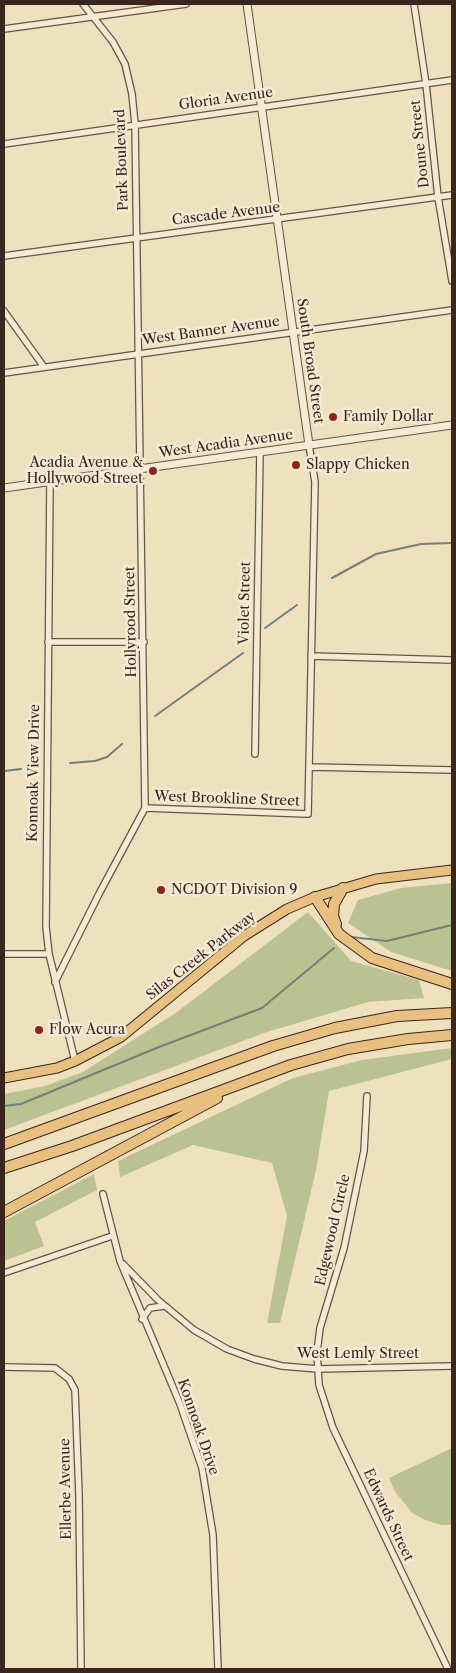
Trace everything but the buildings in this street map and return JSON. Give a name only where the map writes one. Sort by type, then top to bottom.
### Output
[{"type":"highway","points":[[339,934],[333,916],[334,904],[343,888]]},
{"type":"highway","points":[[315,897],[339,934],[372,958],[452,984]]},
{"type":"highway","points":[[4,1144],[273,1046],[317,1033],[397,1016],[452,1013]]},
{"type":"highway","points":[[4,1168],[72,1146],[291,1065],[348,1049],[408,1038],[452,1035]]},
{"type":"highway","points":[[4,1212],[252,1080]]},
{"type":"main road","name":"Silas Creek Parkway","points":[[4,1078],[57,1068],[75,1061],[121,1037],[244,936],[287,909],[315,897],[376,879],[452,870]]},
{"type":"street","name":"Park Boulevard","points":[[83,4],[113,42],[125,64],[132,94],[135,124],[136,239]]},
{"type":"street","points":[[4,29],[186,4]]},
{"type":"street","name":"South Broad Street","points":[[247,4],[315,482],[308,814]]},
{"type":"street","name":"Doune Street","points":[[414,4],[426,84],[438,197],[452,281]]},
{"type":"street","name":"Gloria Avenue","points":[[4,144],[452,80]]},
{"type":"street","name":"Cascade Avenue","points":[[4,256],[452,195]]},
{"type":"street","name":"Hollyrood Street","points":[[55,982],[145,808],[140,354],[136,239]]},
{"type":"street","points":[[4,310],[44,367]]},
{"type":"street","name":"West Banner Avenue","points":[[4,373],[452,310]]},
{"type":"street","name":"West Acadia Avenue","points":[[4,488],[452,424]]},
{"type":"street","name":"Violet Street","points":[[255,754],[260,452]]},
{"type":"street","name":"Konnoak View Drive","points":[[50,481],[46,926],[55,982],[75,1061]]},
{"type":"street","points":[[48,642],[144,642]]},
{"type":"street","points":[[311,656],[452,660]]},
{"type":"street","points":[[310,767],[452,770]]},
{"type":"street","name":"West Brookline Street","points":[[145,808],[308,814]]},
{"type":"street","points":[[4,954],[49,954]]},
{"type":"street","name":"Edgewood Circle","points":[[318,1368],[320,1328],[344,1248],[364,1151],[367,1096]]},
{"type":"street","name":"Konnoak Drive","points":[[103,1194],[112,1236],[120,1261],[142,1319],[180,1404],[202,1468],[213,1534],[218,1669]]},
{"type":"street","points":[[4,1273],[112,1236]]},
{"type":"street","name":"West Lemly Street","points":[[120,1261],[164,1306],[194,1330],[227,1348],[282,1366],[318,1368],[452,1366]]},
{"type":"street","points":[[142,1319],[150,1308],[164,1306]]},
{"type":"street","name":"Ellerbe Avenue","points":[[4,1367],[55,1368],[70,1379],[75,1390],[79,1495],[81,1669]]},
{"type":"street","name":"Edwards Street","points":[[318,1368],[319,1384],[333,1428],[448,1669]]},
{"type":"street","points":[[445,1663],[452,1659]]},
{"type":"green space","points":[[452,883],[452,971],[391,952],[348,923],[358,900],[401,888]]},
{"type":"green space","points":[[308,912],[351,961],[419,980],[424,998],[368,1002],[267,1032],[4,1130],[4,1094],[45,1086],[83,1072],[177,1012]]},
{"type":"green space","points":[[452,1048],[452,1059],[329,1091],[316,1170],[280,1323],[267,1323],[287,1216],[272,1163],[193,1145],[120,1177],[118,1161],[293,1078],[362,1060]]},
{"type":"green space","points":[[94,1174],[97,1190],[35,1222],[44,1246],[4,1261],[4,1221]]},
{"type":"green space","points":[[452,1448],[452,1525],[441,1525],[412,1513],[394,1490],[389,1478]]},
{"type":"waterway","points":[[332,578],[376,554],[421,544],[452,543]]},
{"type":"waterway","points":[[265,628],[297,605]]},
{"type":"waterway","points":[[155,716],[243,653]]},
{"type":"waterway","points":[[70,763],[95,761],[107,757],[122,744]]},
{"type":"waterway","points":[[4,771],[21,769]]},
{"type":"waterway","points":[[351,937],[387,941],[452,925]]},
{"type":"waterway","points":[[4,1106],[21,1104],[159,1047],[262,1008],[334,948]]},
{"type":"place","name":"Family Dollar","points":[[333,417]]},
{"type":"place","name":"Slappy Chicken","points":[[296,465]]},
{"type":"place","name":"Acadia Avenue & Hollywood Street","points":[[153,471]]},
{"type":"place","name":"NCDOT Division 9","points":[[161,890]]},
{"type":"place","name":"Flow Acura","points":[[39,1030]]}]
